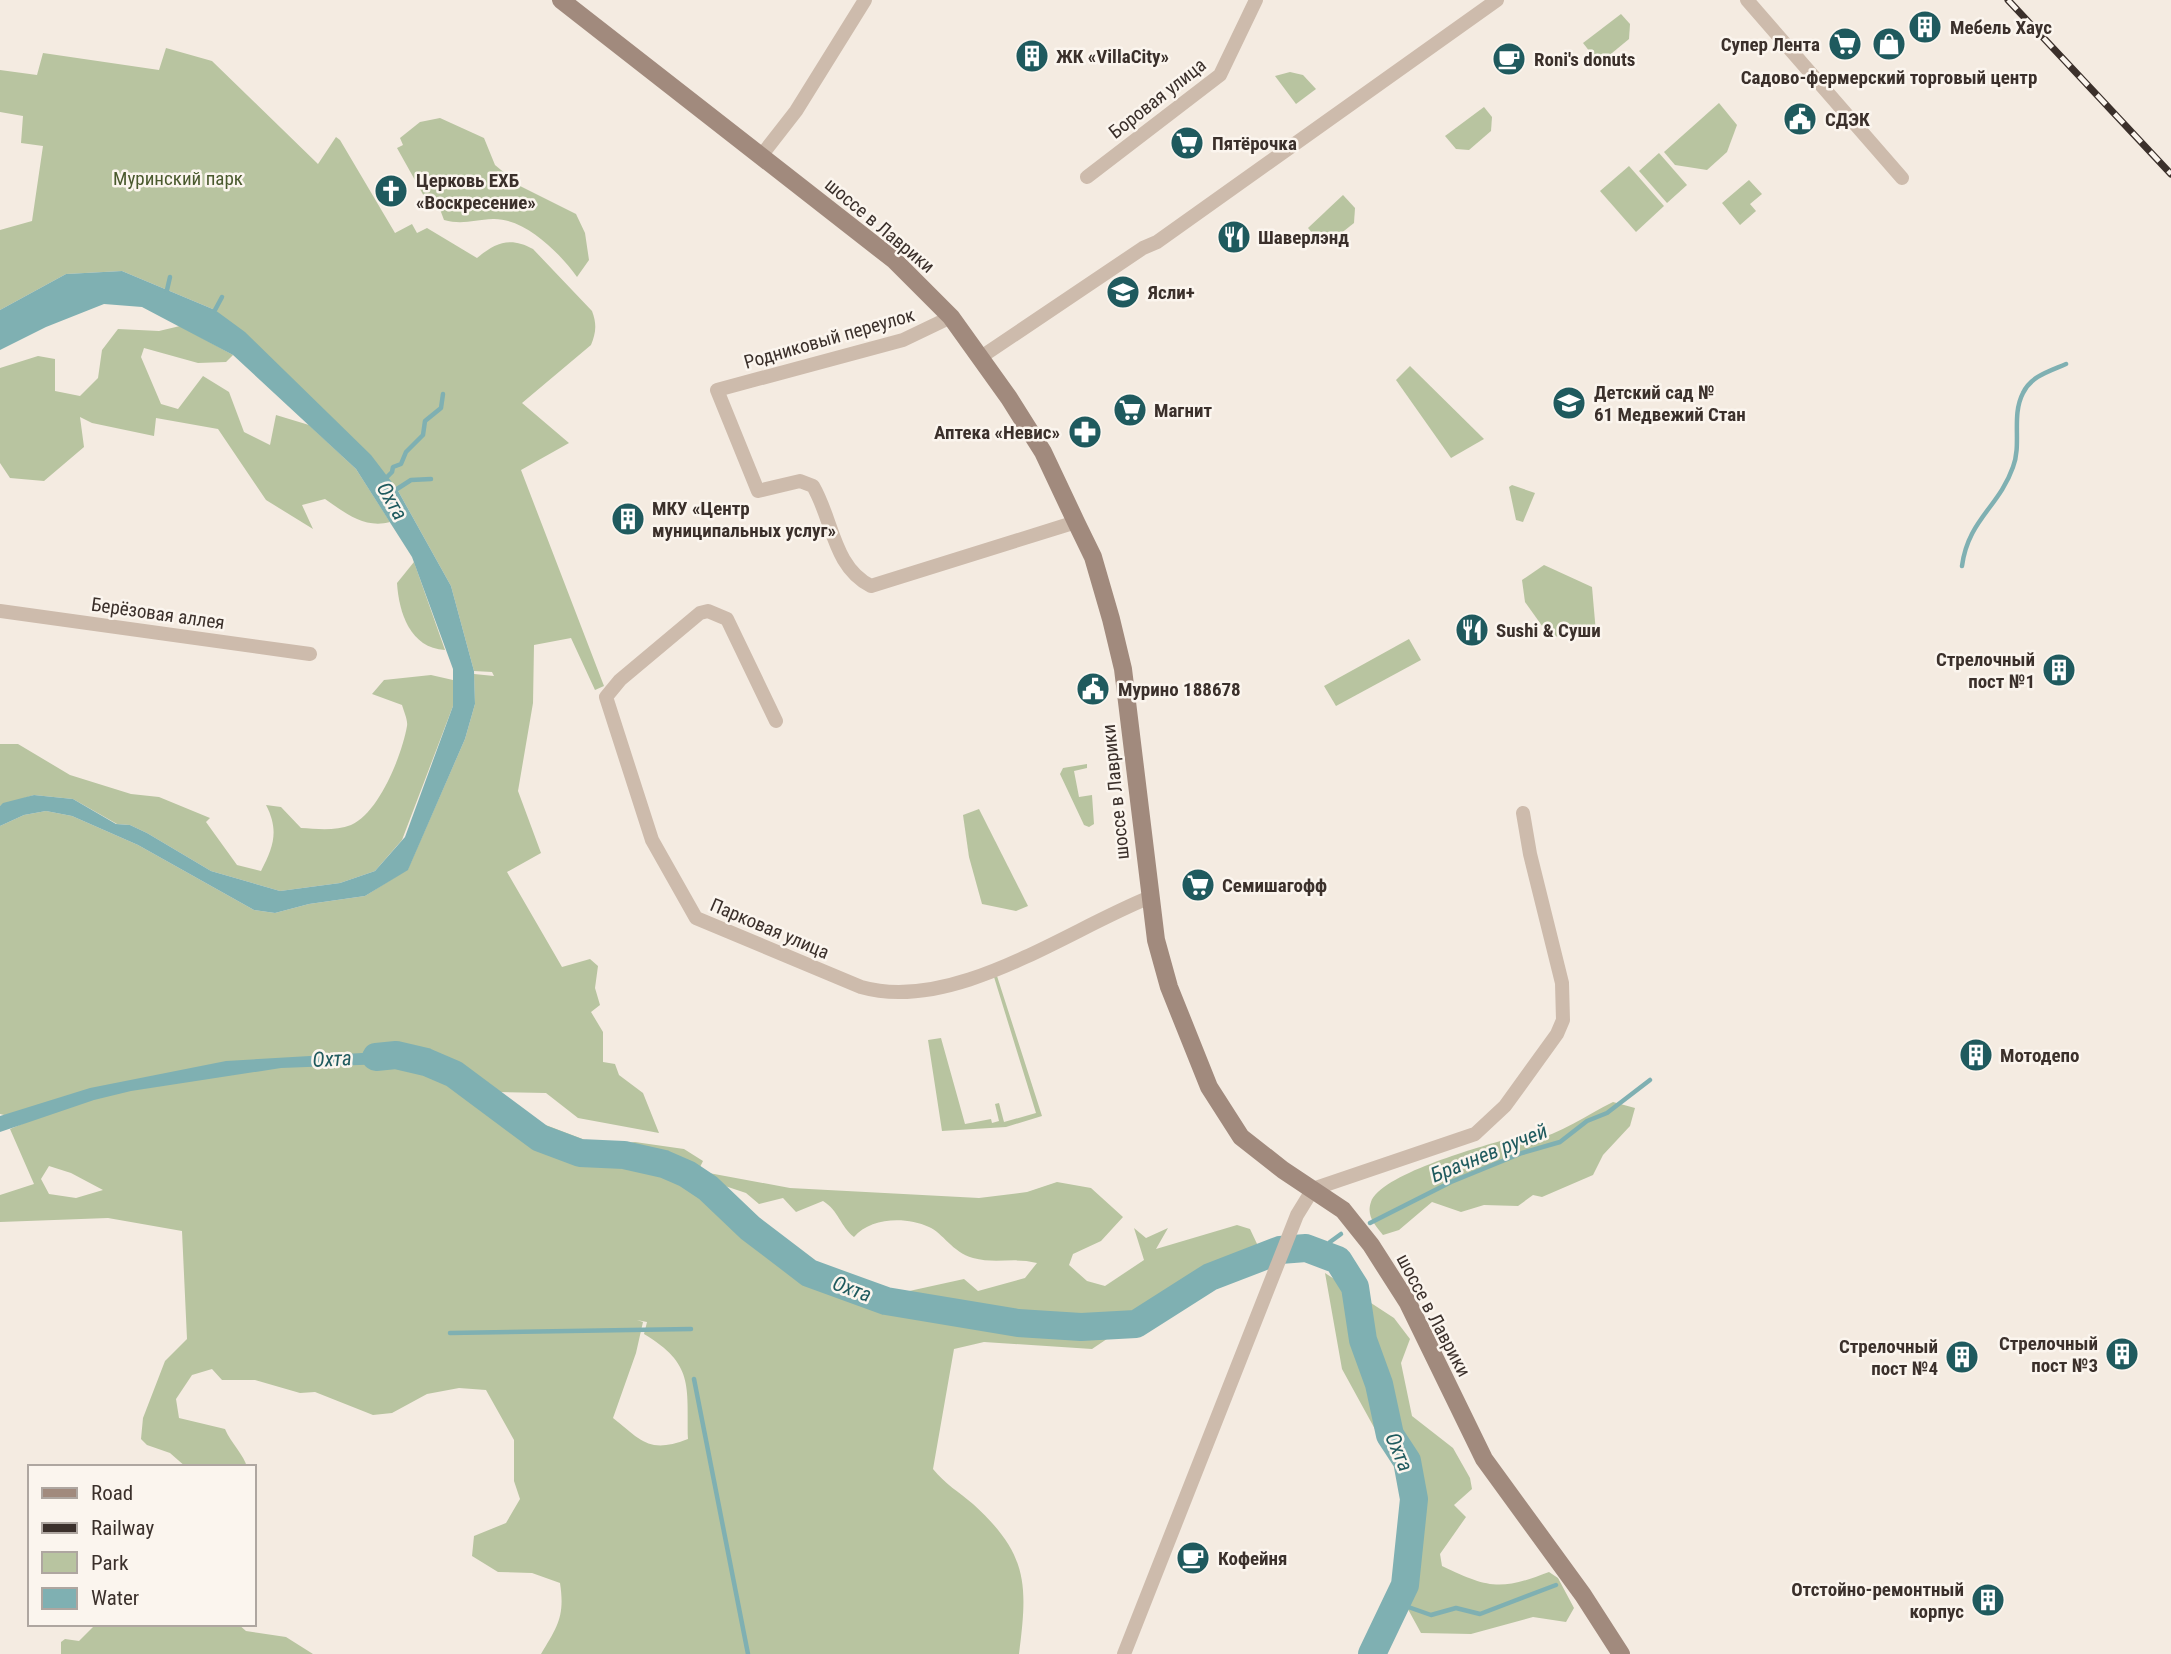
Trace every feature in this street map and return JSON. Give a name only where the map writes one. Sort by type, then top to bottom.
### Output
[{"type":"street","name":"шоссе в Лаврики","points":[[561,0],[894,260],[951,317],[981,357],[1043,452],[1093,557],[1119,649],[1148,898],[1169,987],[1209,1087],[1241,1137],[1348,1216],[1371,1245],[1408,1303],[1484,1459],[1583,1595],[1621,1654]]},
{"type":"street","points":[[761,156],[796,111],[865,0]]},
{"type":"street","name":"Боровая улица","points":[[1087,177],[1220,75],[1256,0]]},
{"type":"street","points":[[981,357],[1143,248],[1157,242],[1497,0]]},
{"type":"street","points":[[1747,0],[1902,178]]},
{"type":"street","name":"Родниковый переулок","points":[[951,317],[903,340],[717,390],[758,491],[800,481],[813,486],[844,562],[854,577],[871,586],[1076,522]]},
{"type":"street","name":"Берёзовая аллея","points":[[0,611],[310,654]]},
{"type":"street","name":"Парковая улица","points":[[776,721],[727,619],[708,611],[700,613],[620,680],[606,697],[652,840],[696,918],[870,989],[940,989],[979,977],[1148,898]]},
{"type":"street","points":[[1124,1654],[1297,1215],[1313,1189],[1475,1134],[1505,1106],[1557,1034],[1565,1006],[1562,983],[1530,854],[1523,813]]},
{"type":"green space","points":[[1621,14],[1630,24],[1629,39],[1606,58],[1594,57],[1583,43]]},
{"type":"green space","name":"Муринский парк","points":[[166,48],[212,61],[318,164],[336,137],[340,140],[395,233],[412,224],[417,233],[427,228],[477,258],[490,248],[503,243],[525,245],[533,249],[592,311],[595,328],[591,345],[522,403],[569,443],[521,470],[604,686],[595,690],[571,638],[534,645],[533,703],[518,791],[541,853],[507,872],[562,967],[590,959],[598,966],[595,988],[600,1005],[591,1012],[603,1032],[603,1062],[615,1064],[619,1075],[643,1093],[659,1133],[578,1118],[546,1093],[496,1092],[484,1086],[522,1116],[601,1146],[635,1142],[684,1149],[703,1161],[698,1171],[790,1188],[979,1198],[1027,1192],[1057,1182],[1091,1188],[1123,1217],[1101,1241],[1073,1254],[1069,1265],[1087,1281],[1105,1286],[1144,1260],[1134,1228],[1146,1238],[1168,1228],[1156,1249],[1237,1225],[1250,1229],[1258,1246],[1220,1263],[1092,1349],[984,1342],[954,1349],[933,1469],[991,1522],[1014,1555],[1023,1589],[1019,1654],[541,1654],[561,1613],[560,1583],[532,1573],[498,1572],[472,1556],[474,1536],[506,1523],[520,1499],[514,1481],[514,1440],[486,1390],[459,1388],[427,1394],[392,1413],[373,1415],[315,1392],[300,1393],[255,1380],[222,1380],[212,1369],[192,1375],[176,1399],[179,1418],[225,1429],[246,1465],[184,1465],[170,1453],[147,1445],[141,1439],[143,1418],[165,1361],[187,1339],[182,1231],[108,1218],[0,1222],[0,1195],[34,1184],[10,1129],[29,1121],[0,1114],[0,826],[24,815],[46,811],[72,816],[138,845],[254,910],[275,913],[309,904],[365,896],[408,869],[465,739],[475,704],[474,674],[494,676],[492,672],[474,671],[451,586],[397,489],[215,310],[122,271],[66,274],[0,310],[0,230],[32,221],[43,146],[21,143],[23,116],[0,112],[0,70],[37,75],[43,53],[159,70]],"holes":[[[49,1166],[71,1173],[103,1190],[76,1198],[49,1194],[41,1179]],[[713,1182],[746,1193],[759,1204],[783,1198],[796,1212],[823,1201],[833,1209],[854,1237],[878,1223],[909,1221],[929,1227],[959,1251],[973,1258],[1037,1263],[1025,1278],[978,1291],[964,1279],[891,1295],[812,1267],[783,1243],[774,1249],[751,1235],[722,1209]],[[637,1320],[647,1322],[644,1334],[672,1355],[680,1366],[687,1390],[688,1439],[664,1445],[647,1443],[613,1418],[636,1353],[643,1322]]]},
{"type":"green space","points":[[1290,72],[1303,75],[1316,89],[1296,104],[1275,76]]},
{"type":"green space","points":[[1719,103],[1737,125],[1727,152],[1707,170],[1675,165],[1664,152]]},
{"type":"green space","points":[[1484,107],[1492,117],[1491,131],[1469,150],[1456,149],[1445,136]]},
{"type":"green space","points":[[440,118],[484,138],[495,165],[520,186],[576,214],[585,233],[589,260],[577,277],[541,239],[517,224],[493,219],[462,222],[444,220],[438,204],[430,207],[397,148],[403,145],[400,138],[420,122]]},
{"type":"green space","points":[[1659,153],[1687,185],[1667,203],[1639,171]]},
{"type":"green space","points":[[1629,166],[1664,206],[1636,232],[1600,191]]},
{"type":"green space","points":[[1749,180],[1762,194],[1750,204],[1756,211],[1740,225],[1722,203]]},
{"type":"green space","points":[[1343,195],[1355,208],[1354,223],[1330,242],[1320,242],[1308,228]]},
{"type":"green space","points":[[180,326],[233,355],[226,362],[198,363],[144,348],[141,357],[161,404],[178,409],[203,376],[229,392],[244,432],[270,445],[276,415],[309,425],[356,469],[390,522],[381,524],[364,521],[325,499],[302,505],[313,529],[266,500],[218,429],[156,418],[154,436],[92,423],[80,417],[84,447],[44,481],[10,478],[0,463],[0,368],[38,356],[55,359],[55,391],[80,396],[98,378],[102,350],[118,329],[159,331]]},
{"type":"green space","points":[[1410,366],[1484,439],[1451,458],[1396,380]]},
{"type":"green space","points":[[1512,485],[1535,493],[1523,522],[1516,520],[1509,487]]},
{"type":"green space","points":[[414,562],[445,650],[433,648],[415,636],[400,606],[397,583]]},
{"type":"green space","points":[[1544,565],[1592,587],[1596,633],[1550,637],[1525,602],[1522,580]]},
{"type":"green space","points":[[1409,639],[1421,660],[1336,706],[1324,686]]},
{"type":"green space","points":[[431,675],[453,680],[453,706],[402,840],[375,871],[340,883],[280,891],[211,871],[147,833],[130,825],[117,824],[73,799],[34,795],[0,806],[0,744],[18,744],[70,775],[131,794],[159,797],[210,818],[206,822],[237,865],[261,871],[269,854],[274,830],[266,805],[281,807],[301,828],[320,829],[351,825],[371,809],[388,782],[407,724],[402,705],[372,694],[384,680]]},
{"type":"green space","points":[[1087,764],[1087,768],[1074,771],[1079,797],[1092,795],[1094,824],[1089,827],[1084,825],[1060,774],[1063,768]]},
{"type":"green space","points":[[979,809],[1028,906],[1016,911],[982,904],[969,857],[963,815]]},
{"type":"green space","points":[[997,976],[1042,1116],[1006,1127],[942,1131],[928,1040],[941,1038],[965,1124],[991,1119],[992,1123],[999,1121],[995,1104],[999,1103],[1004,1122],[1036,1113],[994,977]]},
{"type":"green space","points":[[1613,1102],[1635,1108],[1630,1126],[1603,1155],[1593,1175],[1542,1197],[1533,1195],[1518,1206],[1484,1205],[1461,1212],[1432,1202],[1399,1230],[1383,1235],[1372,1220],[1371,1202],[1378,1192],[1410,1173],[1452,1156],[1504,1140],[1528,1141],[1542,1138]]},
{"type":"green space","points":[[1325,1273],[1394,1318],[1410,1339],[1401,1363],[1412,1416],[1453,1448],[1470,1478],[1472,1489],[1454,1505],[1466,1517],[1440,1554],[1442,1566],[1471,1579],[1494,1584],[1518,1582],[1549,1572],[1558,1578],[1574,1608],[1566,1622],[1533,1617],[1471,1634],[1421,1633],[1392,1580],[1404,1540],[1410,1493],[1342,1369]]},
{"type":"green space","points":[[94,1626],[240,1626],[246,1631],[286,1637],[313,1654],[61,1654],[61,1642],[65,1639],[79,1641]]},
{"type":"water","points":[[122,271],[215,310],[245,332],[371,455],[397,489],[451,586],[474,671],[475,704],[465,739],[408,870],[365,896],[309,904],[275,913],[254,910],[138,845],[72,816],[46,811],[24,815],[0,826],[0,806],[3,803],[34,795],[73,799],[116,824],[130,825],[147,833],[211,871],[280,891],[340,883],[375,871],[405,837],[453,706],[453,669],[412,557],[356,469],[233,355],[142,307],[104,304],[46,327],[0,350],[0,310],[66,274]]},
{"type":"water","points":[[379,1052],[417,1059],[385,1064],[281,1068],[131,1091],[94,1100],[0,1132],[0,1116],[90,1088],[226,1061]]},
{"type":"waterway","points":[[167,290],[170,277]]},
{"type":"waterway","points":[[215,310],[222,297]]},
{"type":"waterway","name":"Брачнев ручей","points":[[1962,566],[1965,550],[1977,525],[2000,493],[2013,467],[2017,449],[2019,402],[2026,387],[2036,378],[2066,364]]},
{"type":"waterway","points":[[387,477],[393,467],[401,464],[406,452],[423,435],[425,421],[441,408],[443,394]]},
{"type":"waterway","points":[[397,489],[411,480],[431,479]]},
{"type":"waterway","name":"Охта","points":[[376,1057],[396,1055],[426,1062],[454,1074],[540,1138],[580,1153],[624,1155],[664,1164],[687,1174],[708,1188],[750,1228],[809,1273],[886,1301],[1018,1323],[1081,1327],[1136,1324],[1210,1277],[1280,1250],[1306,1248],[1338,1260],[1355,1287],[1363,1340],[1379,1384],[1390,1435],[1407,1461],[1414,1499],[1405,1585],[1372,1654]]},
{"type":"waterway","name":"Брачнев ручей","points":[[1370,1223],[1451,1182],[1522,1153],[1560,1142],[1587,1121],[1607,1113],[1650,1080]]},
{"type":"waterway","name":"Брачнев ручей","points":[[1324,1253],[1330,1242],[1341,1234]]},
{"type":"waterway","points":[[450,1333],[691,1329]]},
{"type":"waterway","points":[[694,1379],[748,1654]]},
{"type":"waterway","points":[[1397,1603],[1431,1615],[1456,1608],[1480,1614],[1556,1585]]},
{"type":"railway","points":[[2008,0],[2171,174]]},
{"type":"place","name":"Мебель Хаус","points":[[1925,27]]},
{"type":"place","name":"Супер Лента","points":[[1845,44]]},
{"type":"place","name":"Садово-фермерский торговый центр","points":[[1889,44]]},
{"type":"place","name":"ЖК «VillaCity»","points":[[1032,56]]},
{"type":"place","name":"Roni's donuts","points":[[1509,59]]},
{"type":"place","name":"СДЭК","points":[[1800,119]]},
{"type":"place","name":"Пятёрочка","points":[[1187,143]]},
{"type":"place","name":"Церковь ЕХБ «Воскресение»","points":[[391,191]]},
{"type":"place","name":"Шаверлэнд","points":[[1234,237]]},
{"type":"place","name":"Ясли+","points":[[1123,292]]},
{"type":"place","name":"Детский сад № 61 Медвежий Стан","points":[[1569,403]]},
{"type":"place","name":"Магнит","points":[[1130,410]]},
{"type":"place","name":"Аптека «Невис»","points":[[1085,432]]},
{"type":"place","name":"МКУ «Центр муниципальных услуг»","points":[[628,519]]},
{"type":"place","name":"Sushi & Суши","points":[[1472,630]]},
{"type":"place","name":"Стрелочный пост №1","points":[[2059,670]]},
{"type":"place","name":"Мурино 188678","points":[[1093,689]]},
{"type":"place","name":"Семишагофф","points":[[1198,885]]},
{"type":"place","name":"Мотодепо","points":[[1976,1055]]},
{"type":"place","name":"Стрелочный пост №3","points":[[2122,1354]]},
{"type":"place","name":"Стрелочный пост №4","points":[[1962,1357]]},
{"type":"place","name":"Кофейня","points":[[1193,1558]]},
{"type":"place","name":"Отстойно-ремонтный корпус","points":[[1988,1600]]}]
